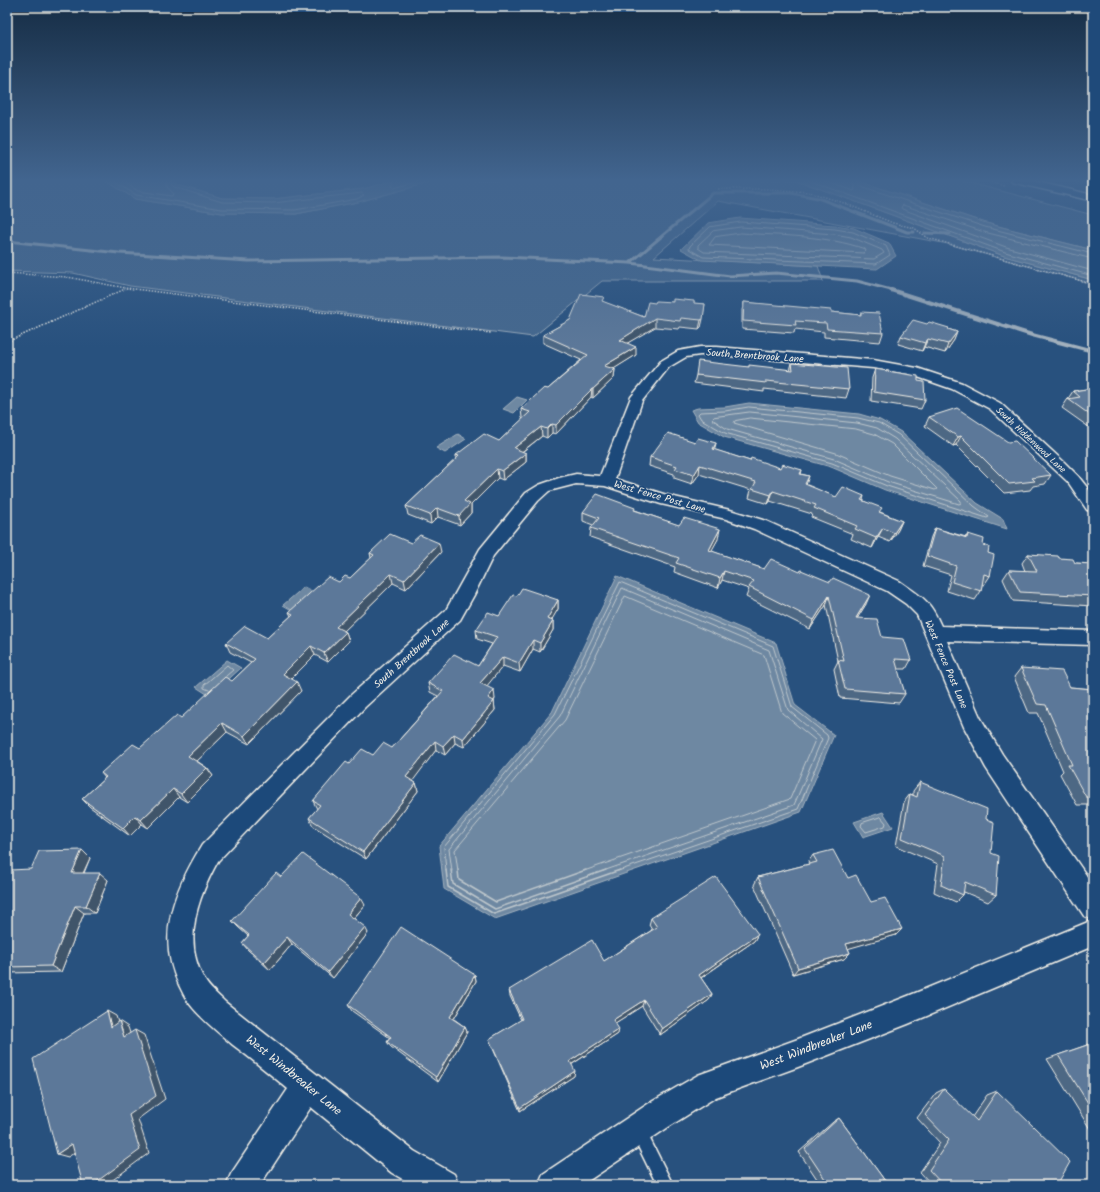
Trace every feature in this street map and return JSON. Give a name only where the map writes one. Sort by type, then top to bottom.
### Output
[{"type":"street","name":"South Brentbrook Lane","points":[[180,937],[184,907],[195,878],[210,853],[358,700],[453,615],[486,553],[532,497],[544,488],[559,482],[576,479],[606,481],[636,400],[665,364],[672,358],[682,354],[700,351],[717,351],[873,364],[912,371],[936,378]]},
{"type":"street","name":"South Hiddenwood Lane","points":[[936,378],[978,396],[995,406],[1073,479],[1093,506]]},
{"type":"street","name":"West Fence Post Lane","points":[[606,481],[667,500],[730,515],[760,525],[893,586],[912,599],[925,611],[971,721],[994,761],[1093,907]]},
{"type":"street","points":[[934,633],[1093,638]]},
{"type":"street","name":"West Windbreaker Lane","points":[[554,1185],[638,1129],[708,1085],[900,1013],[1093,933]]},
{"type":"street","name":"West Windbreaker Lane","points":[[180,937],[184,965],[195,990],[215,1012],[403,1162],[443,1185]]},
{"type":"street","points":[[242,1185],[307,1086]]},
{"type":"lane","points":[[638,1129],[665,1185]]},
{"type":"path","points":[[924,236],[1093,284]]},
{"type":"path","points":[[7,273],[60,275],[102,282],[126,288],[491,334]]},
{"type":"path","points":[[7,342],[126,288]]},
{"type":"shaded area","points":[[7,236],[678,236],[654,257],[818,266],[823,281],[602,281],[533,337],[130,286],[73,273],[7,271]]},
{"type":"shaded area","points":[[903,236],[948,236],[1004,256],[1093,280],[1093,284],[948,244]]},
{"type":"shaded area","points":[[1036,236],[1093,236],[1093,250]]},
{"type":"water","points":[[695,236],[872,236],[889,243],[896,256],[877,269],[701,260],[681,249]]},
{"type":"water","points":[[948,236],[1036,236],[1093,250],[1093,280],[1004,256]]},
{"type":"water","points":[[517,397],[527,400],[514,413],[503,409]]},
{"type":"water","points":[[749,403],[859,414],[880,420],[901,432],[977,503],[1003,519],[1007,529],[885,490],[831,467],[724,437],[698,422],[691,410]]},
{"type":"water","points":[[458,434],[466,439],[445,453],[436,448]]},
{"type":"water","points":[[617,576],[776,643],[795,705],[834,735],[801,812],[495,919],[444,889],[439,846],[552,712]]},
{"type":"water","points":[[304,587],[316,593],[295,612],[283,605]]},
{"type":"water","points":[[227,660],[241,668],[210,696],[196,687]]},
{"type":"water","points":[[883,812],[893,827],[863,837],[854,822]]},
{"type":"building","points":[[581,294],[604,297],[602,301],[644,317],[648,302],[673,302],[673,299],[694,301],[694,303],[705,304],[703,319],[681,318],[680,321],[655,318],[620,340],[636,347],[604,366],[615,369],[592,389],[556,425],[552,424],[547,429],[541,427],[514,448],[526,453],[502,471],[497,469],[464,501],[470,504],[459,516],[437,508],[430,515],[406,506],[459,456],[456,455],[484,434],[499,441],[530,412],[521,409],[544,388],[548,389],[588,355],[543,335],[570,320]]},
{"type":"building","points":[[744,302],[831,310],[831,312],[861,315],[861,312],[879,313],[883,333],[827,329],[826,323],[795,321],[796,325],[743,321]]},
{"type":"building","points":[[913,320],[927,324],[929,322],[957,332],[948,344],[928,339],[925,343],[901,336]]},
{"type":"building","points":[[698,361],[793,370],[792,363],[847,368],[849,389],[766,381],[766,383],[696,375]]},
{"type":"building","points":[[875,369],[918,376],[918,381],[924,382],[925,400],[874,392]]},
{"type":"building","points":[[1093,388],[1093,417],[1068,399],[1080,397],[1073,391]]},
{"type":"building","points":[[957,408],[1008,442],[1015,441],[1051,475],[1032,478],[1035,481],[1009,484],[961,436],[958,437],[929,417]]},
{"type":"building","points":[[668,433],[695,442],[698,438],[716,443],[713,449],[750,461],[751,458],[780,468],[782,464],[802,470],[800,474],[809,476],[805,484],[836,497],[843,487],[864,496],[861,500],[882,508],[879,512],[902,521],[894,533],[883,528],[876,538],[855,529],[857,526],[814,508],[816,505],[773,491],[771,495],[752,489],[756,482],[700,465],[694,475],[675,469],[677,466],[650,457]]},
{"type":"building","points":[[597,494],[635,508],[634,510],[679,525],[684,518],[720,529],[709,550],[764,569],[771,559],[800,572],[801,570],[830,582],[833,578],[870,595],[856,618],[877,619],[882,637],[904,639],[911,660],[895,659],[905,694],[845,689],[838,660],[844,661],[829,596],[814,620],[749,587],[754,581],[724,571],[720,578],[676,563],[679,558],[591,528],[599,518],[583,512]]},
{"type":"building","points":[[935,528],[967,538],[968,534],[984,539],[983,545],[989,547],[988,553],[994,555],[990,576],[984,574],[981,591],[952,582],[956,566],[927,556]]},
{"type":"building","points":[[390,534],[411,543],[420,535],[439,543],[404,580],[391,574],[336,627],[346,632],[324,653],[311,646],[283,674],[297,682],[244,736],[222,723],[188,756],[207,768],[181,794],[173,789],[141,820],[135,816],[123,828],[82,799],[106,777],[101,773],[133,744],[140,748],[177,715],[181,718],[225,677],[232,681],[255,659],[226,643],[245,626],[267,638],[293,614],[289,612],[328,577],[339,582],[345,576],[350,578],[374,555],[370,553]]},
{"type":"building","points":[[1028,554],[1058,556],[1059,558],[1073,559],[1075,563],[1093,564],[1093,596],[1020,592],[1009,570],[1037,571]]},
{"type":"building","points":[[522,588],[558,600],[547,619],[553,621],[540,643],[533,640],[519,663],[503,657],[480,683],[494,690],[488,698],[494,701],[463,739],[454,734],[443,746],[435,741],[406,777],[416,783],[363,852],[309,818],[320,805],[313,801],[346,762],[349,764],[362,749],[373,755],[383,743],[392,748],[443,691],[428,683],[454,654],[478,666],[497,637],[476,630],[488,612],[499,616],[513,595],[517,596]]},
{"type":"building","points":[[1021,668],[1062,671],[1070,687],[1093,689],[1093,797],[1086,797],[1068,765],[1072,765],[1046,705],[1037,704]]},
{"type":"building","points":[[920,782],[987,809],[986,819],[994,822],[991,853],[999,856],[996,895],[965,882],[963,895],[941,885],[945,856],[902,838],[910,794],[917,797]]},
{"type":"building","points":[[82,850],[72,873],[100,873],[86,906],[75,906],[51,966],[7,967],[7,876],[10,870],[31,869],[39,851]]},
{"type":"building","points":[[833,850],[848,878],[856,875],[871,902],[885,898],[902,929],[846,944],[850,953],[798,968],[758,877],[817,862],[813,855]]},
{"type":"building","points":[[303,854],[361,898],[348,914],[365,927],[328,972],[287,937],[264,963],[242,943],[249,935],[232,921],[276,873],[281,877]]},
{"type":"building","points":[[716,877],[758,934],[699,975],[712,994],[662,1029],[644,1000],[613,1020],[619,1029],[570,1061],[575,1071],[520,1108],[489,1039],[522,1019],[509,990],[592,940],[604,961],[657,927],[651,918]]},
{"type":"building","points":[[401,927],[475,975],[450,1017],[465,1027],[436,1077],[387,1042],[391,1037],[348,1005]]},
{"type":"building","points":[[107,1011],[111,1027],[119,1021],[124,1037],[135,1030],[156,1096],[129,1115],[140,1150],[92,1185],[83,1185],[72,1144],[57,1154],[33,1059]]},
{"type":"building","points":[[1093,1043],[1093,1111],[1058,1055]]},
{"type":"building","points":[[944,1089],[977,1121],[997,1091],[1070,1162],[1057,1185],[943,1185],[929,1170],[949,1140],[925,1115]]},
{"type":"building","points":[[839,1118],[888,1185],[829,1185],[805,1149]]},
{"type":"waterway","points":[[630,263],[662,236]]},
{"type":"waterway","points":[[7,241],[119,253],[249,261],[502,257],[630,263]]},
{"type":"waterway","points":[[630,263],[730,276],[776,273],[857,281],[895,291]]},
{"type":"waterway","points":[[891,290],[1032,335],[1093,351]]}]
